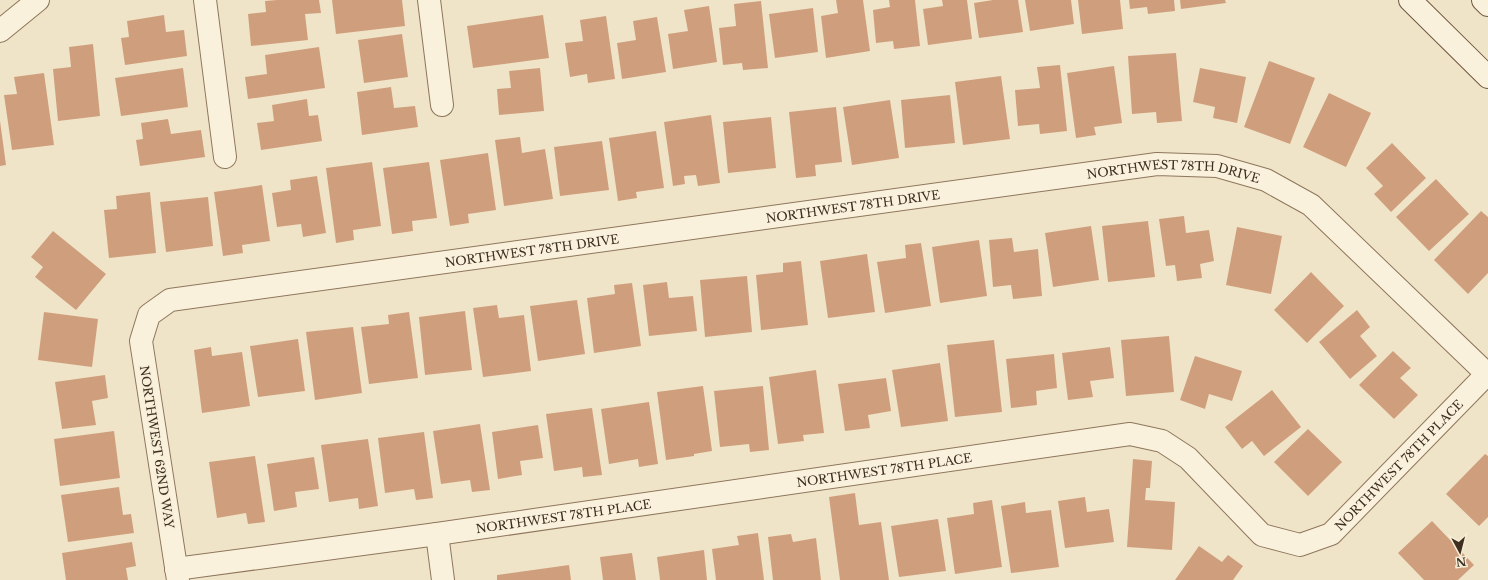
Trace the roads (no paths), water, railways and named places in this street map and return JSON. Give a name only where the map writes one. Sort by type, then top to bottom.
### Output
[{"type":"street","points":[[0,31],[38,0]]},
{"type":"street","points":[[205,0],[226,156]]},
{"type":"street","points":[[429,0],[442,106]]},
{"type":"street","points":[[1410,0],[1488,77]]},
{"type":"street","points":[[1483,0],[1488,5]]},
{"type":"street","name":"NORTHWEST 78TH DRIVE","points":[[149,315],[170,300],[1157,164],[1217,166],[1266,180],[1311,204],[1488,374]]},
{"type":"street","name":"NORTHWEST 62ND WAY","points":[[149,315],[141,341],[177,575]]},
{"type":"street","name":"NORTHWEST 78TH PLACE","points":[[177,575],[437,534],[1130,434],[1162,441],[1188,458],[1262,535],[1300,545],[1331,534],[1488,374]]},
{"type":"street","points":[[437,534],[443,580]]}]
